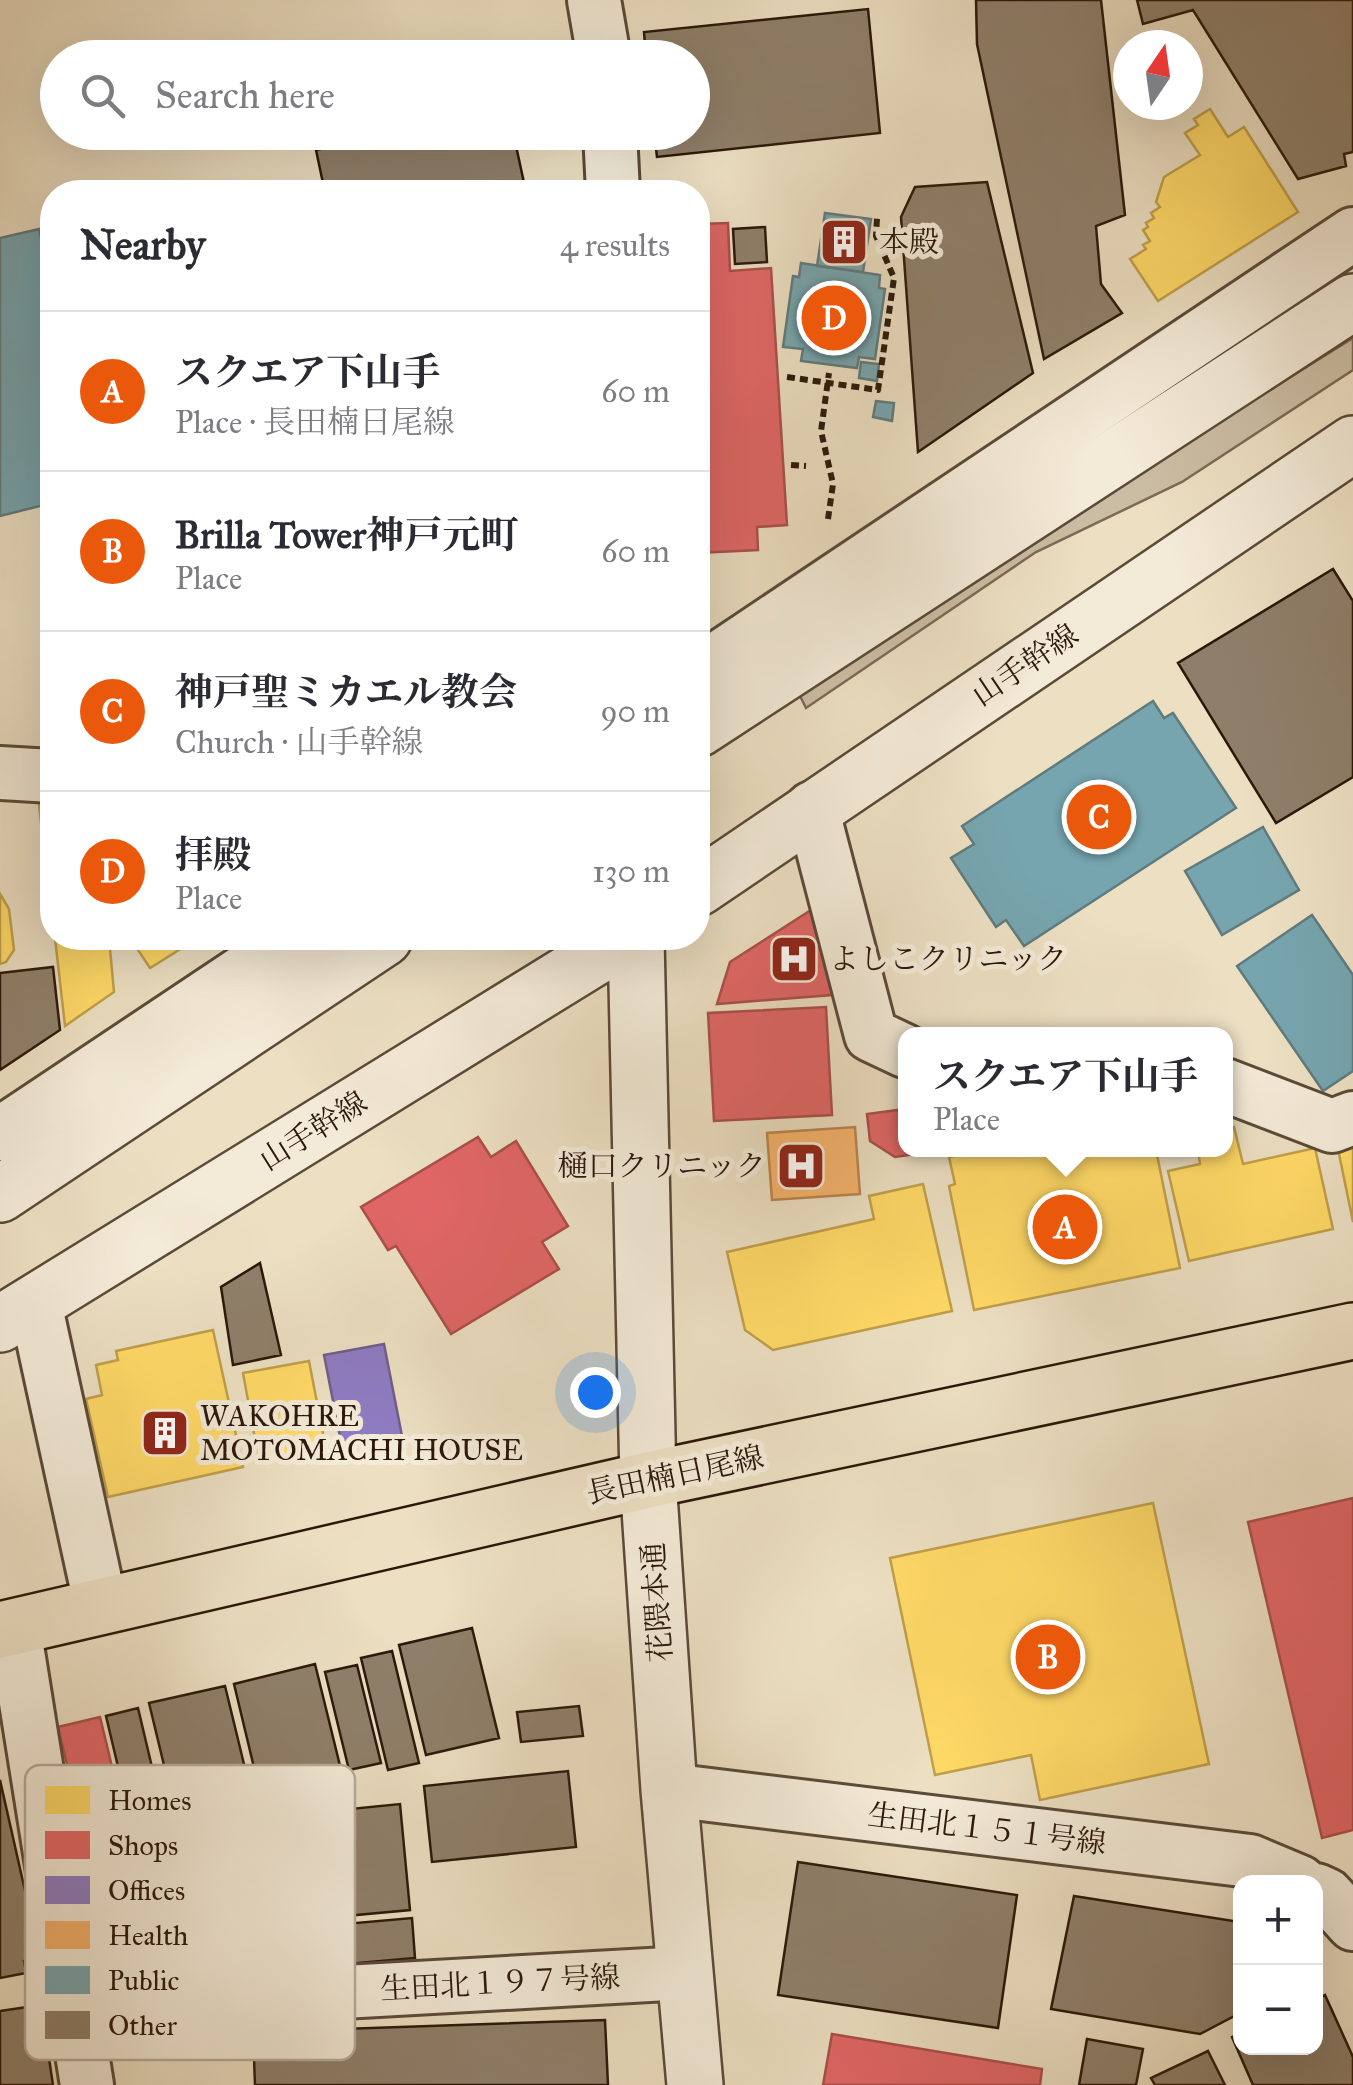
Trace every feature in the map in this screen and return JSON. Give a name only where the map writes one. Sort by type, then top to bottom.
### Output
[{"type":"main road","name":"長田楠日尾線","points":[[7,1629],[648,1480],[1353,1331]]},
{"type":"street","points":[[594,0],[601,40]]},
{"type":"street","points":[[611,150],[613,180]]},
{"type":"street","points":[[710,664],[1353,234]]},
{"type":"street","points":[[710,721],[1353,302]]},
{"type":"street","name":"山手幹線","points":[[710,880],[1352,445]]},
{"type":"street","points":[[0,774],[40,776]]},
{"type":"street","points":[[812,808],[871,1035],[898,1048]]},
{"type":"street","points":[[0,1134],[276,950]]},
{"type":"street","points":[[0,1194],[366,950]]},
{"type":"street","name":"山手幹線","points":[[17,1314],[607,950]]},
{"type":"street","name":"花隈本通","points":[[636,950],[648,1480],[695,2085]]},
{"type":"street","points":[[1233,1088],[1332,1126],[1353,1118]]},
{"type":"street","points":[[17,1314],[101,1607]]},
{"type":"street","points":[[7,1629],[31,1765]]},
{"type":"street","name":"生田北１５１号線","points":[[670,1790],[1250,1861],[1283,1875]]},
{"type":"street","points":[[1323,1893],[1353,1924]]},
{"type":"street","name":"生田北１９７号線","points":[[355,1991],[685,1973]]},
{"type":"street","points":[[84,2060],[88,2085]]},
{"type":"path","points":[[787,377],[878,390],[894,278],[876,236],[877,218]]},
{"type":"path","points":[[828,522],[834,484],[821,431],[829,372]]},
{"type":"path","points":[[791,465],[806,466]]},
{"type":"shaded area","points":[[1353,338],[1353,370],[1182,482],[1036,552],[806,708],[800,696],[1030,539]]},
{"type":"building: Homes","points":[[1210,109],[1228,137],[1244,127],[1298,212],[1158,301],[1130,259],[1146,249],[1143,245],[1150,241],[1143,230],[1154,218],[1151,213],[1160,207],[1156,202],[1164,177],[1200,155],[1185,133],[1198,125],[1195,120],[1203,120],[1203,113]]},
{"type":"building: Homes","points":[[0,894],[9,909],[14,950],[0,964]]},
{"type":"building: Homes","points":[[56,950],[110,950],[114,992],[65,1026]]},
{"type":"building: Homes","points":[[138,950],[179,950],[150,968]]},
{"type":"building: Homes","points":[[1233,1127],[1243,1164],[1315,1148],[1333,1229],[1189,1261],[1168,1171],[1200,1164],[1199,1157],[1233,1157]]},
{"type":"building: Homes","points":[[1353,1146],[1353,1222],[1338,1149]]},
{"type":"building: Homes","points":[[949,1157],[1157,1157],[1180,1268],[974,1310],[949,1186],[955,1184]]},
{"type":"building: Homes","points":[[923,1184],[952,1311],[773,1350],[745,1330],[727,1252],[874,1219],[869,1196]]},
{"type":"building: Homes","name":"WAKOHRE MOTOMACHI HOUSE","points":[[213,1330],[243,1467],[108,1497],[86,1399],[102,1395],[96,1365],[118,1360],[116,1351]]},
{"type":"building: Homes","points":[[309,1361],[326,1449],[259,1461],[243,1373]]},
{"type":"building: Homes","points":[[1153,1503],[1209,1764],[1040,1800],[1031,1755],[935,1775],[890,1558]]},
{"type":"building: Shops","points":[[728,223],[730,271],[771,268],[787,525],[757,527],[758,550],[710,552],[710,224]]},
{"type":"building: Shops","points":[[811,910],[832,995],[717,1004],[730,962]]},
{"type":"building: Shops","points":[[826,1007],[832,1115],[714,1121],[708,1013]]},
{"type":"building: Shops","points":[[898,1110],[898,1157],[870,1141],[867,1114]]},
{"type":"building: Shops","points":[[478,1137],[491,1157],[516,1141],[568,1226],[542,1242],[559,1269],[451,1334],[396,1246],[388,1250],[361,1207]]},
{"type":"building: Shops","points":[[1353,1498],[1353,1830],[1322,1838],[1248,1522]]},
{"type":"building: Shops","points":[[100,1717],[112,1765],[67,1765],[58,1727]]},
{"type":"building: Shops","points":[[832,2034],[1042,2069],[1040,2085],[823,2085]]},
{"type":"building: Offices","points":[[384,1344],[402,1436],[342,1447],[324,1355]]},
{"type":"building: Health","points":[[855,1127],[860,1194],[772,1200],[767,1133]]},
{"type":"building: Public","name":"本殿","points":[[825,213],[871,219],[863,272],[817,266]]},
{"type":"building: Public","points":[[39,229],[40,233],[40,506],[0,516],[0,238]]},
{"type":"building: Public","points":[[801,263],[880,275],[879,288],[885,289],[875,359],[859,357],[857,368],[801,361],[803,349],[783,347],[793,276],[799,277]]},
{"type":"building: Public","points":[[861,362],[879,364],[877,381],[859,378]]},
{"type":"building: Public","points":[[876,401],[894,403],[892,421],[873,417]]},
{"type":"building: Public","points":[[1153,701],[1164,718],[1173,713],[1236,808],[1024,946],[1006,920],[996,927],[951,858],[974,844],[962,826]]},
{"type":"building: Public","points":[[1263,827],[1299,890],[1222,935],[1185,871]]},
{"type":"building: Public","points":[[1312,915],[1353,975],[1353,1071],[1323,1091],[1237,966]]},
{"type":"building: Other","points":[[976,0],[1101,0],[1125,215],[1096,226],[1101,284],[1122,313],[1044,359],[977,44]]},
{"type":"building: Other","points":[[1137,0],[1353,0],[1353,152],[1344,154],[1346,166],[1298,179],[1193,10],[1143,24]]},
{"type":"building: Other","points":[[868,9],[880,133],[657,157],[656,150],[710,150],[710,40],[645,40],[644,32]]},
{"type":"building: Other","points":[[316,150],[517,150],[523,180],[322,180]]},
{"type":"building: Other","points":[[987,182],[1033,373],[918,452],[901,217],[915,187]]},
{"type":"building: Other","points":[[765,227],[767,262],[735,264],[733,229]]},
{"type":"building: Other","points":[[1333,569],[1353,601],[1353,777],[1276,823],[1178,663]]},
{"type":"building: Other","points":[[53,967],[60,1030],[0,1070],[0,973]]},
{"type":"building: Other","points":[[260,1263],[281,1355],[233,1365],[221,1287]]},
{"type":"building: Other","points":[[472,1628],[499,1738],[426,1755],[399,1645]]},
{"type":"building: Other","points":[[392,1651],[419,1763],[388,1770],[361,1658]]},
{"type":"building: Other","points":[[315,1664],[340,1765],[253,1765],[234,1684]]},
{"type":"building: Other","points":[[357,1665],[381,1763],[355,1769],[355,1765],[348,1765],[325,1672]]},
{"type":"building: Other","points":[[225,1686],[244,1765],[164,1765],[149,1703]]},
{"type":"building: Other","points":[[579,1706],[583,1736],[521,1742],[517,1712]]},
{"type":"building: Other","points":[[138,1708],[152,1765],[118,1765],[106,1716]]},
{"type":"building: Other","points":[[568,1771],[576,1847],[432,1862],[424,1786]]},
{"type":"building: Other","points":[[0,1780],[25,1891],[25,1973],[0,1978]]},
{"type":"building: Other","points":[[400,1804],[410,1910],[355,1915],[355,1808]]},
{"type":"building: Other","points":[[798,1862],[1017,1895],[998,2028],[778,1995]]},
{"type":"building: Other","points":[[1074,1896],[1233,1921],[1233,2017],[1200,2034],[1051,2009]]},
{"type":"building: Other","points":[[412,1918],[415,1958],[355,1963],[355,1923]]},
{"type":"building: Other","points":[[1323,1996],[1353,2057],[1353,2085],[1253,2085],[1240,2055],[1323,2055]]},
{"type":"building: Other","points":[[25,2007],[25,2060],[49,2060],[53,2085],[0,2085],[0,2011]]},
{"type":"building: Other","points":[[605,2020],[608,2085],[255,2085],[254,2060],[355,2060],[355,2029]]},
{"type":"building: Other","points":[[1087,2039],[1143,2049],[1136,2085],[1079,2085]]},
{"type":"building: Other","points":[[1208,2051],[1225,2085],[1155,2085],[1151,2078]]},
{"type":"place","name":"本殿","points":[[844,242]]},
{"type":"place","name":"拝殿","points":[[834,318]]},
{"type":"place","name":"神戸聖ミカエル教会","points":[[1099,817]]},
{"type":"place","name":"よしこクリニック","points":[[794,959]]},
{"type":"place","name":"樋口クリニック","points":[[801,1166]]},
{"type":"place","name":"スクエア下山手","points":[[1065,1227]]},
{"type":"place","name":"WAKOHRE MOTOMACHI HOUSE","points":[[165,1433]]},
{"type":"place","name":"Brilla Tower神戸元町","points":[[1048,1657]]}]
